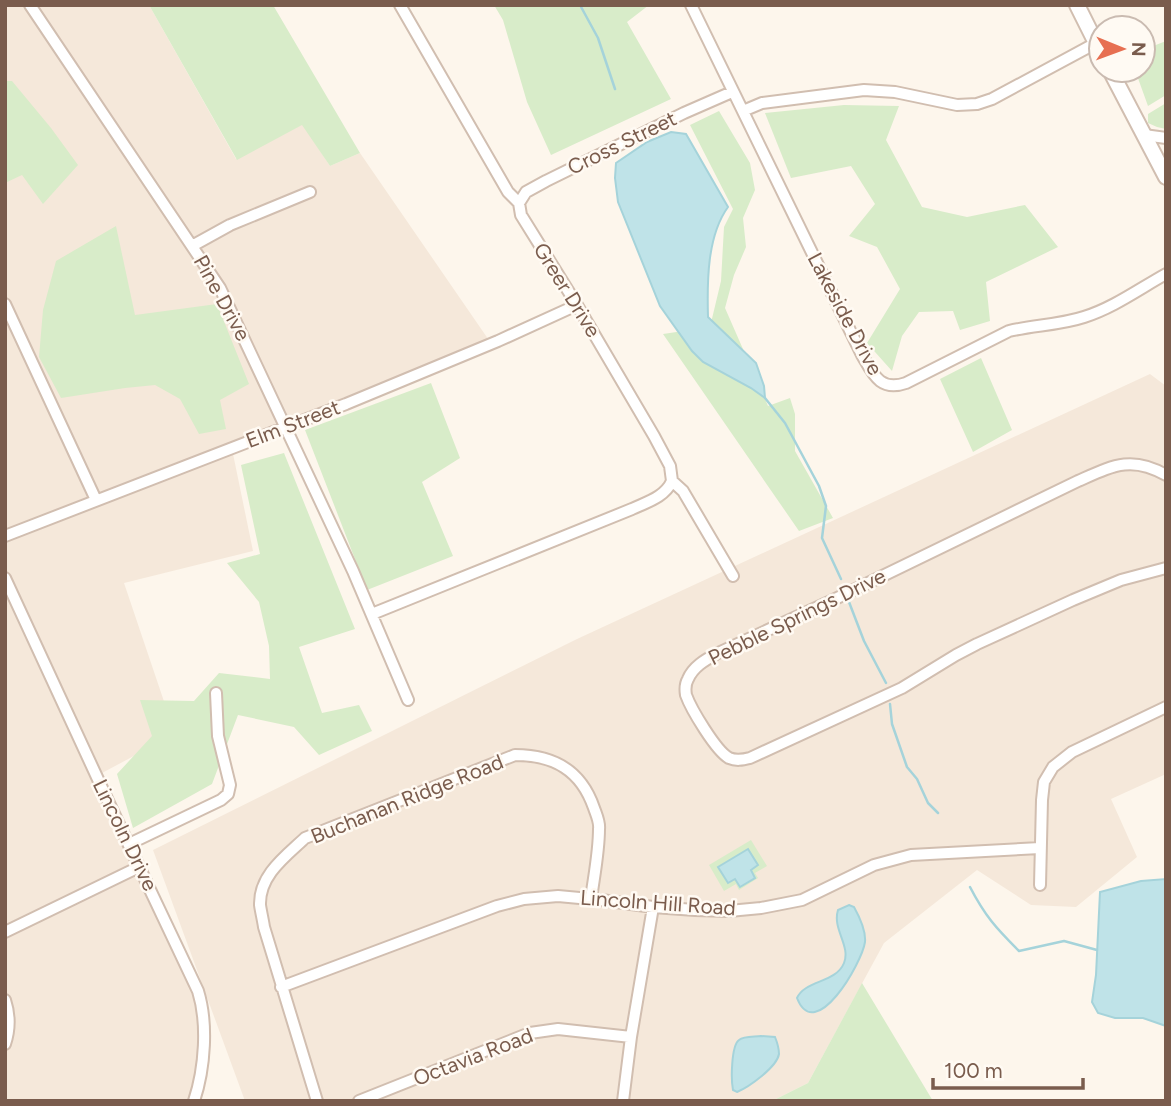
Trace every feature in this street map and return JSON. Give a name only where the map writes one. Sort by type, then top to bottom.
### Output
[{"type":"street","name":"Pine Drive","points":[[30,5],[225,297],[372,614],[408,700]]},
{"type":"street","name":"Greer Drive","points":[[400,5],[508,192],[519,204],[521,215],[654,436],[670,466],[672,481],[683,491],[733,576]]},
{"type":"street","name":"Lakeside Drive","points":[[691,5],[862,355],[875,377],[884,384],[894,386],[906,383],[1009,331],[1070,321],[1098,312],[1166,274]]},
{"type":"street","points":[[1077,5],[1087,25]]},
{"type":"street","points":[[743,111],[762,103],[864,90],[895,92],[957,105],[976,104],[992,99],[1087,53]]},
{"type":"street","points":[[1117,84],[1166,177]]},
{"type":"street","name":"Cross Street","points":[[519,204],[526,192],[546,181],[732,92]]},
{"type":"street","points":[[1144,135],[1166,138]]},
{"type":"street","points":[[192,246],[240,221],[310,192]]},
{"type":"street","points":[[5,304],[96,500]]},
{"type":"street","name":"Elm Street","points":[[5,537],[346,404],[577,305]]},
{"type":"street","name":"Pebble Springs Drive","points":[[1166,475],[1144,466],[1126,463],[1078,481],[716,654],[703,661],[690,675],[685,692],[696,715],[720,751],[736,760],[750,758],[902,688],[956,654],[1073,600],[1121,580],[1166,568]]},
{"type":"street","points":[[372,614],[632,509],[662,495],[672,481]]},
{"type":"street","name":"Lincoln Drive","points":[[5,578],[202,1002],[204,1031],[198,1088],[194,1101]]},
{"type":"street","points":[[129,844],[221,800],[228,794],[230,785],[218,736],[216,694]]},
{"type":"street","points":[[1040,884],[1044,782],[1053,767],[1072,752],[1166,708]]},
{"type":"street","name":"Buchanan Ridge Road","points":[[317,1101],[281,987],[264,927],[260,902],[266,877],[305,838],[515,755],[534,755],[559,764],[578,777],[592,802],[600,826],[591,899]]},
{"type":"street","name":"Lincoln Hill Road","points":[[281,987],[497,906],[524,899],[558,896],[653,907],[729,911],[761,908],[802,900],[874,865],[911,855],[1040,848]]},
{"type":"street","points":[[5,932],[139,867]]},
{"type":"street","points":[[623,1101],[653,907]]},
{"type":"street","points":[[5,1000],[9,1031],[5,1044]]},
{"type":"street","name":"Octavia Road","points":[[359,1101],[530,1033],[558,1029],[631,1037]]},
{"type":"shaded area","points":[[5,5],[149,5],[236,159],[303,124],[330,166],[360,153],[495,349],[232,449],[253,551],[124,583],[175,734],[102,773],[139,866],[200,986],[199,1101],[5,1101]]},
{"type":"shaded area","points":[[1150,374],[1166,386],[1166,774],[1111,799],[1137,857],[1076,907],[1031,905],[977,870],[884,943],[808,1083],[772,1101],[245,1101],[153,850],[577,639]]},
{"type":"green space","points":[[149,5],[273,5],[360,153],[330,166],[302,125],[237,160]]},
{"type":"green space","points":[[494,5],[649,5],[627,22],[671,99],[551,155],[527,102],[503,20]]},
{"type":"green space","points":[[1166,41],[1166,95],[1148,106],[1140,84],[1157,84],[1157,45]]},
{"type":"green space","points":[[5,81],[12,81],[78,165],[43,204],[22,175],[5,183]]},
{"type":"green space","points":[[1166,103],[1166,129],[1148,123],[1148,114]]},
{"type":"green space","points":[[844,105],[899,106],[886,140],[922,207],[967,217],[1025,205],[1058,247],[986,282],[990,321],[960,330],[953,311],[919,312],[902,336],[892,371],[867,343],[900,289],[877,247],[849,236],[875,204],[851,166],[791,178],[765,113]]},
{"type":"green space","points":[[719,111],[750,163],[755,190],[743,218],[746,247],[734,275],[725,308],[768,406],[790,398],[795,414],[795,451],[833,518],[799,531],[663,334],[710,327],[721,281],[724,227],[733,209],[690,125]]},
{"type":"green space","points":[[116,226],[135,315],[217,304],[249,384],[220,400],[226,429],[199,434],[180,399],[155,385],[61,398],[39,357],[43,310],[56,261]]},
{"type":"green space","points":[[981,358],[1012,430],[973,452],[940,379]]},
{"type":"green space","points":[[431,383],[460,458],[422,482],[453,556],[367,590],[305,430]]},
{"type":"green space","points":[[284,453],[355,629],[299,647],[322,713],[359,705],[372,731],[319,755],[294,727],[238,715],[212,784],[133,828],[117,774],[152,736],[140,700],[194,701],[219,673],[270,679],[269,646],[259,602],[227,563],[260,554],[241,465]]},
{"type":"green space","points":[[751,840],[767,866],[755,873],[758,878],[739,890],[736,884],[724,891],[709,865]]},
{"type":"green space","points":[[862,983],[933,1101],[772,1101],[808,1083]]},
{"type":"water","points":[[671,132],[686,134],[728,207],[712,245],[708,274],[708,317],[756,363],[765,398],[703,362],[692,351],[660,306],[618,202],[616,163],[647,142]]},
{"type":"water","points":[[748,849],[758,865],[751,870],[755,878],[740,887],[735,879],[728,883],[718,867]]},
{"type":"water","points":[[1166,879],[1166,1026],[1143,1018],[1115,1018],[1098,1013],[1092,1002],[1100,892],[1141,881]]},
{"type":"water","points":[[849,905],[854,907],[863,928],[865,942],[862,952],[837,996],[815,1012],[805,1010],[797,998],[801,992],[840,970],[844,963],[845,950],[837,917],[838,910]]},
{"type":"water","points":[[775,1037],[779,1052],[777,1059],[762,1076],[737,1092],[733,1090],[732,1079],[736,1043],[744,1038]]},
{"type":"waterway","points":[[580,5],[598,38],[615,89]]},
{"type":"waterway","points":[[765,398],[785,423],[819,486],[826,506],[822,538],[841,579]]},
{"type":"waterway","points":[[849,602],[864,641],[886,683]]},
{"type":"waterway","points":[[890,704],[892,724],[907,767],[917,779],[928,803],[938,813]]},
{"type":"waterway","points":[[970,887],[992,921],[1019,951],[1064,941],[1097,950]]}]
